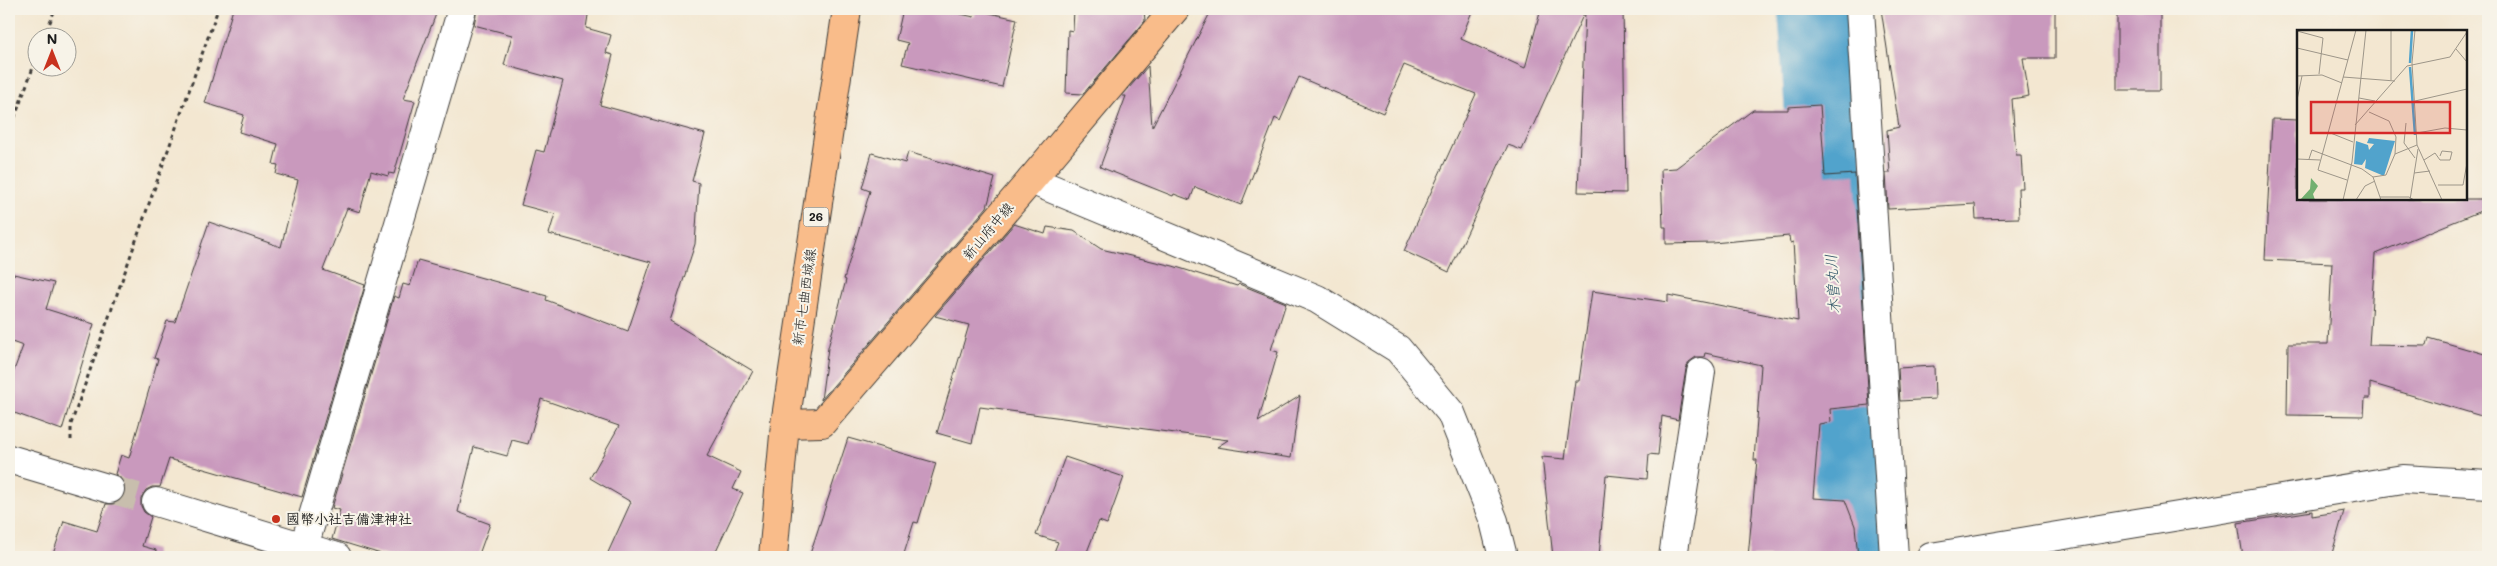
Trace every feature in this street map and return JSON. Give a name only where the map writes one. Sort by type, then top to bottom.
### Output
[{"type":"main road","name":"新市七曲西城線","points":[[773,557],[785,424],[847,9]]},
{"type":"main road","name":"新山府中線","points":[[785,424],[822,423],[1032,180],[1175,9]]},
{"type":"street","points":[[303,552],[462,9]]},
{"type":"street","points":[[1860,9],[1894,557]]},
{"type":"street","points":[[1032,180],[1318,299],[1398,349],[1452,414],[1494,521],[1502,557]]},
{"type":"street","points":[[1673,557],[1701,372]]},
{"type":"street","points":[[9,460],[110,489]]},
{"type":"street","points":[[1930,557],[2403,479],[2488,484]]},
{"type":"street","points":[[156,502],[303,552],[337,557]]},
{"type":"path","points":[[48,28],[55,9]]},
{"type":"path","points":[[72,478],[71,424],[218,9]]},
{"type":"path","points":[[9,133],[29,78]]},
{"type":"building","points":[[233,9],[438,9],[403,99],[415,101],[394,174],[389,173],[388,176],[371,171],[360,212],[347,208],[323,270],[365,285],[302,497],[169,459],[160,487],[152,487],[146,490],[141,498],[141,506],[144,512],[151,517],[142,546],[156,550],[155,557],[52,557],[64,521],[97,531],[106,504],[114,504],[121,500],[125,494],[125,485],[121,478],[115,474],[121,455],[129,458],[158,359],[154,358],[167,321],[175,322],[209,222],[281,247],[298,180],[276,174],[278,165],[273,164],[278,144],[239,132],[244,115],[205,103]]},
{"type":"building","points":[[477,9],[589,9],[586,28],[611,35],[606,53],[613,55],[600,105],[705,134],[692,181],[699,183],[695,244],[670,321],[753,371],[707,456],[741,472],[733,489],[743,493],[713,557],[606,557],[631,502],[590,478],[619,426],[541,399],[528,444],[512,440],[507,456],[474,447],[458,512],[490,524],[478,557],[391,557],[332,539],[340,510],[332,508],[394,296],[399,298],[403,284],[410,286],[418,260],[547,296],[546,300],[628,331],[651,262],[549,234],[555,214],[521,205],[536,150],[544,152],[563,81],[504,65],[512,35],[474,25]]},
{"type":"building","points":[[903,9],[938,9],[974,17],[976,10],[1017,19],[1002,87],[902,64],[908,43],[896,40]]},
{"type":"building","points":[[1074,9],[1113,11],[1114,9],[1144,9],[1145,21],[1083,94],[1066,93],[1068,30],[1073,31]]},
{"type":"building","points":[[1212,9],[1473,9],[1461,39],[1525,68],[1541,9],[1623,9],[1626,193],[1578,192],[1585,11],[1522,150],[1508,145],[1449,272],[1404,251],[1476,94],[1404,65],[1383,113],[1299,77],[1280,121],[1275,118],[1241,205],[1195,187],[1190,200],[1174,194],[1173,196],[1100,167],[1126,96],[1122,96],[1148,66],[1152,127]]},
{"type":"building","points":[[1881,9],[2055,9],[2055,58],[2023,58],[2029,96],[2012,99],[2016,155],[2021,155],[2023,188],[2018,188],[2019,218],[1976,219],[1975,204],[1888,209],[1886,173],[1890,173],[1887,130],[1899,127]]},
{"type":"building","points":[[2117,9],[2160,9],[2160,90],[2117,90]]},
{"type":"building","points":[[1820,105],[1825,176],[1855,174],[1869,405],[1830,409],[1831,422],[1819,424],[1813,498],[1845,500],[1855,526],[1858,557],[1748,557],[1757,460],[1754,460],[1761,365],[1705,353],[1704,357],[1696,357],[1689,362],[1686,369],[1678,420],[1662,416],[1658,455],[1649,454],[1647,479],[1606,475],[1599,557],[1553,557],[1542,457],[1565,459],[1575,381],[1579,381],[1592,291],[1668,302],[1668,295],[1798,321],[1793,242],[1790,243],[1789,236],[1713,243],[1666,244],[1666,227],[1663,227],[1661,169],[1676,168],[1753,110],[1788,110],[1788,107]]},
{"type":"building","points":[[2272,119],[2297,120],[2297,200],[2488,199],[2488,208],[2375,254],[2369,345],[2427,346],[2429,338],[2488,355],[2488,418],[2370,383],[2370,398],[2365,398],[2364,416],[2287,415],[2288,344],[2328,344],[2332,263],[2265,260]]},
{"type":"building","points":[[908,152],[995,178],[987,207],[821,400],[828,348],[846,280],[844,279],[870,191],[862,188],[872,153],[905,163]]},
{"type":"building","points":[[1014,224],[1045,234],[1047,227],[1074,231],[1101,249],[1173,266],[1237,286],[1239,284],[1286,303],[1271,350],[1278,352],[1258,422],[1300,396],[1291,458],[1217,447],[1228,440],[980,407],[972,443],[937,433],[969,325],[935,316]]},
{"type":"building","points":[[9,273],[54,283],[46,309],[94,324],[62,430],[9,411],[9,384],[23,346],[9,341]]},
{"type":"building","points":[[1934,366],[1935,399],[1900,401],[1898,368]]},
{"type":"building","points":[[848,438],[936,463],[918,523],[914,522],[903,557],[809,557]]},
{"type":"building","points":[[1065,457],[1124,477],[1107,524],[1099,521],[1085,557],[1052,557],[1058,542],[1036,535]]},
{"type":"building","points":[[2312,511],[2312,516],[2344,511],[2331,557],[2243,557],[2238,523]]},
{"type":"waterway","name":"木曽丸川","points":[[1815,9],[1842,417],[1864,557]]},
{"type":"tunnel","points":[[110,489],[156,502]]},
{"type":"place","name":"國幣小社吉備津神社","points":[[276,519]]}]
